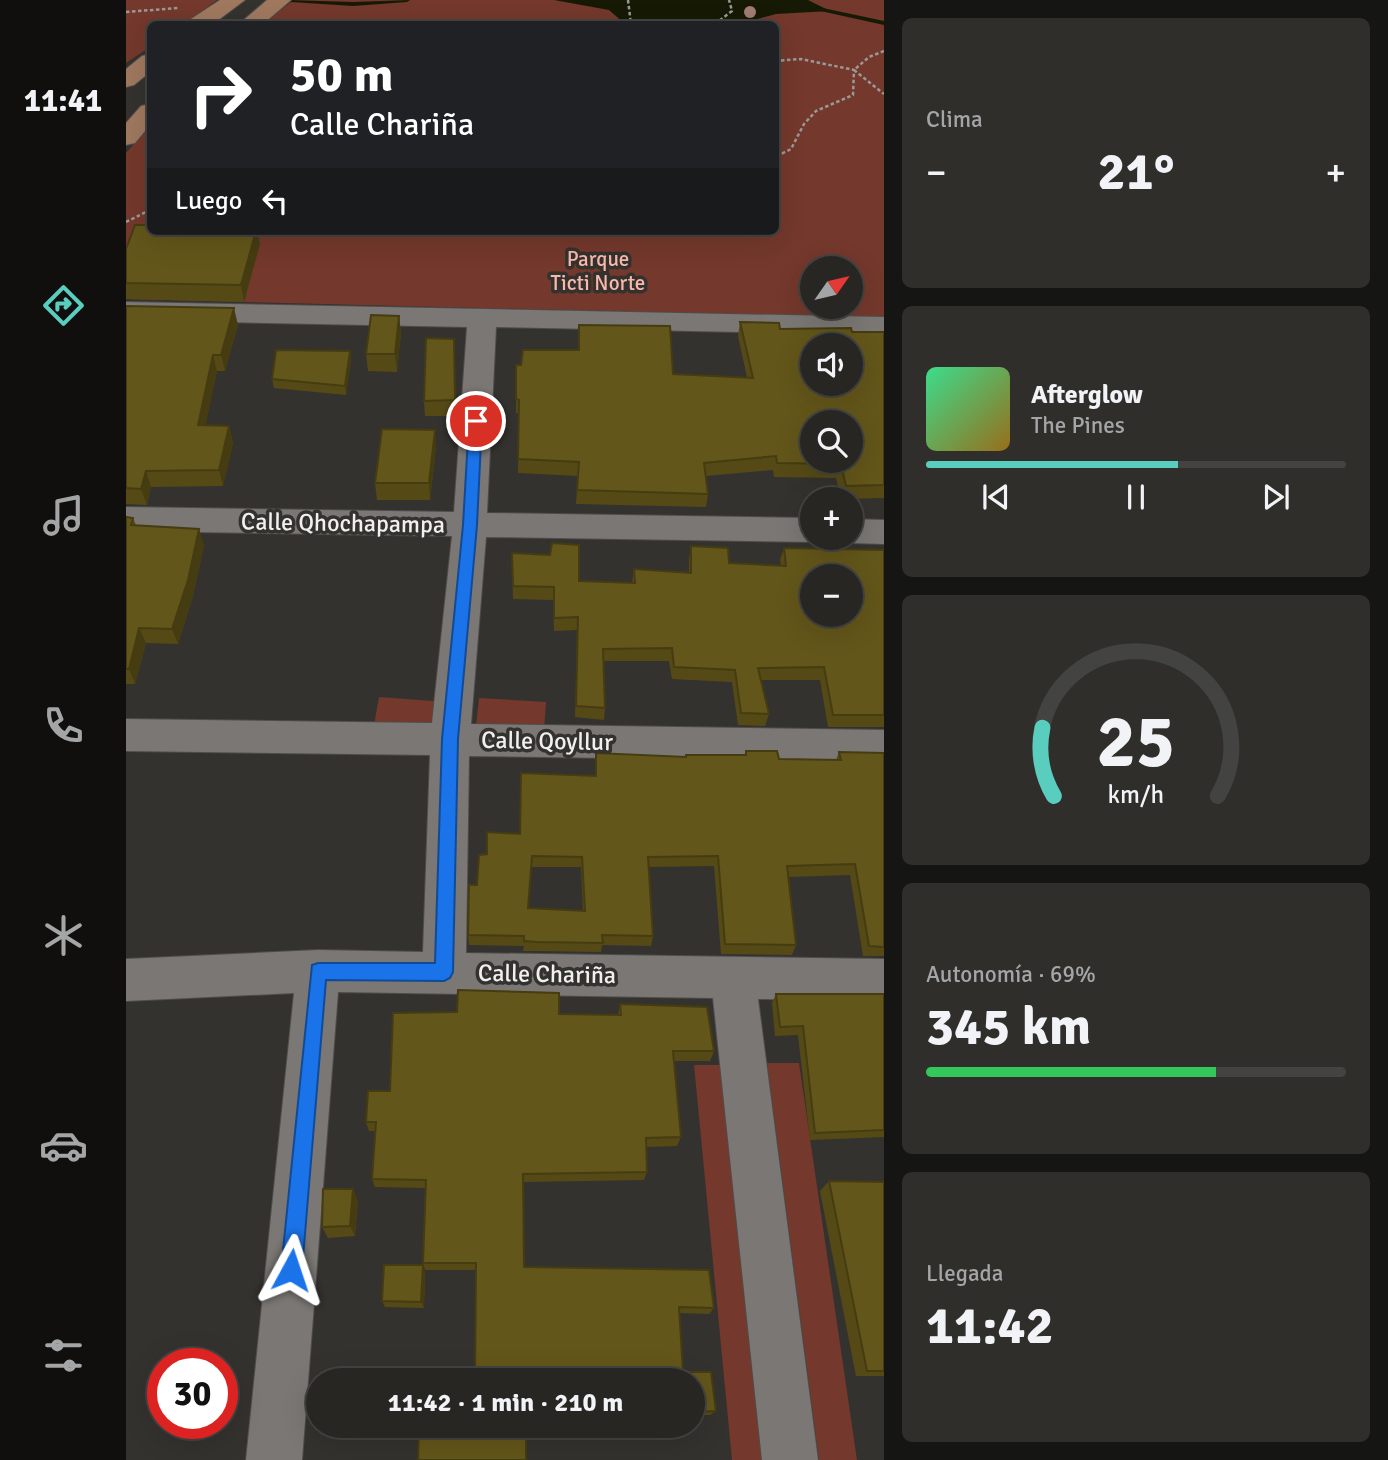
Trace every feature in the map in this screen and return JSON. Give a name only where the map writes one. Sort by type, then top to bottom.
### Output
[{"type":"main road","points":[[204,21],[234,0]]},
{"type":"main road","points":[[254,21],[280,0]]},
{"type":"main road","points":[[126,80],[147,63]]},
{"type":"main road","points":[[126,138],[147,114]]},
{"type":"street","points":[[126,311],[884,326]]},
{"type":"street","points":[[444,972],[450,739],[470,525],[482,317]]},
{"type":"street","name":"Calle Qhochapampa","points":[[126,519],[800,530]]},
{"type":"street","points":[[863,531],[884,532]]},
{"type":"street","name":"Calle Qoyllur","points":[[126,735],[884,746]]},
{"type":"street","points":[[274,1460],[318,971]]},
{"type":"street","name":"Calle Chariña","points":[[126,980],[318,971],[884,980]]},
{"type":"street","points":[[733,978],[790,1460]]},
{"type":"path","points":[[628,0],[631,21]]},
{"type":"path","points":[[719,21],[732,10],[729,0]]},
{"type":"path","points":[[779,155],[791,149],[804,124],[816,111],[853,95],[854,71],[869,57],[884,51]]},
{"type":"path","points":[[779,61],[801,59],[854,71],[884,94]]},
{"type":"path","points":[[126,222],[147,212]]},
{"type":"green space","points":[[126,0],[217,0],[188,21],[147,21],[147,49],[126,63]]},
{"type":"green space","name":"Parque Ticti Norte","points":[[294,0],[884,0],[884,318],[863,317],[863,256],[800,256],[800,316],[126,299],[126,153],[147,129],[147,235],[779,235],[779,21],[266,21]]},
{"type":"green space","points":[[379,697],[446,702],[442,730],[374,725]]},
{"type":"green space","points":[[479,698],[546,702],[544,731],[476,726]]},
{"type":"green space","points":[[767,1063],[799,1063],[857,1460],[819,1460]]},
{"type":"green space","points":[[694,1065],[721,1065],[765,1460],[732,1460]]},
{"type":"shaded area","points":[[554,0],[808,0],[830,11],[776,14],[750,21],[622,21],[609,10]]},
{"type":"building","points":[[135,225],[147,225],[147,235],[255,235],[241,285],[126,283],[126,249]]},
{"type":"building","points":[[126,306],[234,308],[221,355],[213,355],[198,425],[229,426],[219,470],[146,471],[141,489],[126,488]]},
{"type":"building","points":[[371,315],[399,316],[395,354],[366,354]]},
{"type":"building","points":[[740,322],[779,323],[780,329],[851,328],[852,332],[884,332],[884,485],[846,486],[843,473],[863,473],[863,410],[800,410],[800,463],[777,463],[776,456],[704,463],[708,494],[577,490],[579,462],[518,459],[519,400],[516,399],[516,365],[521,365],[523,350],[579,350],[579,325],[670,326],[673,374],[753,378]]},
{"type":"building","points":[[426,338],[454,339],[455,400],[424,401]]},
{"type":"building","points":[[276,350],[350,351],[345,386],[272,379]]},
{"type":"building","points":[[382,429],[435,430],[429,483],[375,483]]},
{"type":"building","points":[[126,517],[133,518],[131,525],[199,529],[188,580],[172,629],[139,628],[129,669],[126,669]]},
{"type":"building","points":[[552,543],[579,545],[579,581],[635,583],[634,569],[691,573],[691,546],[728,548],[729,563],[786,566],[784,548],[884,550],[884,715],[833,715],[824,667],[758,668],[769,714],[741,713],[735,670],[674,667],[672,648],[603,649],[605,708],[576,706],[578,617],[554,618],[554,587],[513,586],[512,553],[550,555]]},
{"type":"building","points":[[746,751],[777,751],[779,759],[841,760],[839,752],[884,753],[884,947],[869,946],[855,864],[787,866],[796,945],[725,944],[718,856],[648,857],[653,936],[602,935],[603,943],[537,942],[524,941],[524,936],[468,935],[469,885],[477,885],[479,855],[487,854],[487,832],[520,834],[521,773],[596,776],[596,753],[686,757],[746,755]],"holes":[[[532,856],[582,857],[585,911],[528,908]]]},
{"type":"building","points":[[458,990],[559,993],[559,1014],[621,1015],[620,1004],[707,1007],[714,1051],[673,1051],[681,1137],[646,1138],[647,1172],[523,1174],[524,1267],[709,1270],[714,1308],[679,1307],[683,1368],[475,1368],[476,1263],[423,1263],[426,1180],[372,1179],[376,1122],[366,1122],[368,1091],[390,1091],[393,1013],[457,1012]]},
{"type":"building","points":[[776,994],[884,994],[884,1130],[815,1133],[803,1026],[780,1027]]},
{"type":"building","points":[[829,1181],[884,1182],[884,1371],[867,1371]]},
{"type":"building","points":[[323,1189],[353,1189],[350,1226],[322,1227]]},
{"type":"building","points":[[384,1265],[423,1265],[421,1302],[382,1301]]},
{"type":"building","points":[[705,1372],[711,1372],[716,1411],[705,1411]]},
{"type":"building","points":[[419,1438],[526,1438],[526,1460],[418,1460]]},
{"type":"waterway","points":[[291,0],[353,4],[407,0]]},
{"type":"waterway","points":[[818,9],[884,23]]},
{"type":"route","points":[[291,1270],[318,971],[444,972],[450,739],[470,525],[476,421]]}]
